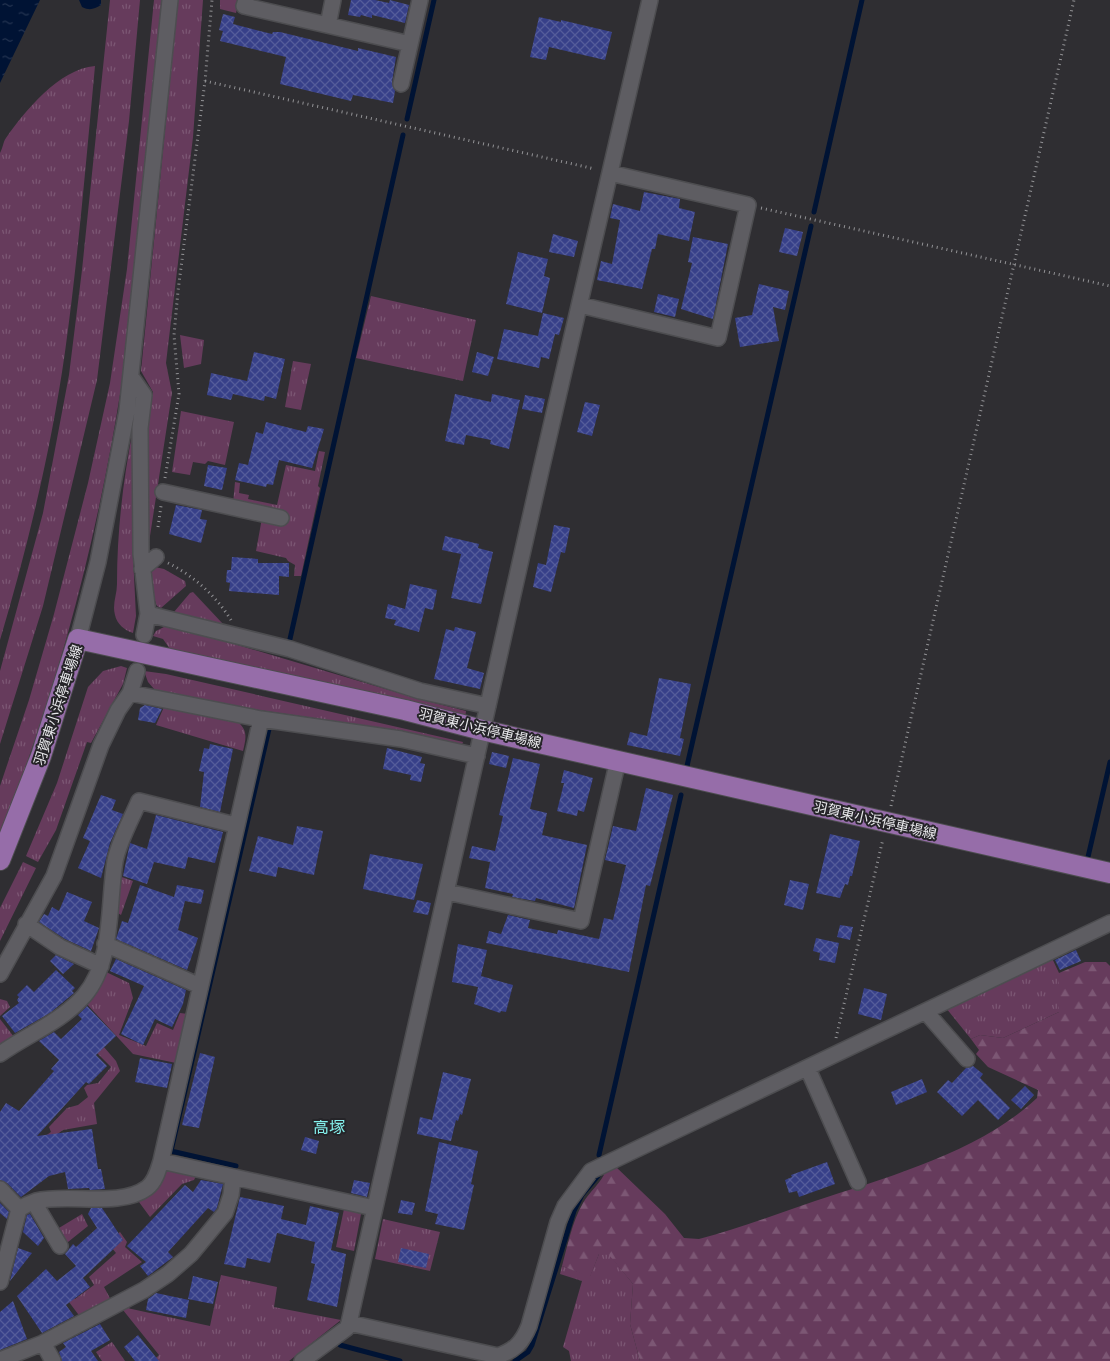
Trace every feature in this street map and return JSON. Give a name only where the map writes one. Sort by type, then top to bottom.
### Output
[{"type":"main road","name":"羽賀東小浜停車場線","points":[[0,860],[41,756],[78,639],[405,710],[482,730],[774,795],[887,824],[1110,873]]},
{"type":"street","points":[[78,639],[99,553],[132,378],[170,0]]},
{"type":"street","points":[[246,0],[244,6],[410,44]]},
{"type":"street","points":[[328,25],[334,0]]},
{"type":"street","points":[[401,84],[420,0]]},
{"type":"street","points":[[302,1361],[347,1328],[349,1323],[482,730],[650,0]]},
{"type":"street","points":[[580,305],[718,338],[748,205],[610,173]]},
{"type":"street","points":[[132,378],[144,395],[140,428],[142,569],[148,614],[144,635]]},
{"type":"street","points":[[163,492],[281,518]]},
{"type":"street","points":[[142,569],[156,556]]},
{"type":"street","points":[[148,614],[241,636],[420,691],[488,706]]},
{"type":"street","points":[[0,974],[54,876],[102,745],[118,710],[130,694],[137,672]]},
{"type":"street","points":[[130,694],[261,719],[401,739],[477,756]]},
{"type":"street","points":[[19,1209],[36,1201],[122,1198],[137,1194],[148,1188],[156,1176],[161,1162],[235,825],[261,719]]},
{"type":"street","points":[[447,892],[581,921],[618,760]]},
{"type":"street","points":[[0,1054],[67,1013],[84,996],[98,976],[105,944],[116,859],[139,801],[235,825]]},
{"type":"street","points":[[349,1323],[498,1356],[514,1350],[524,1339],[530,1326],[558,1222],[565,1206],[592,1171],[836,1056],[1110,923]]},
{"type":"street","points":[[26,924],[60,947],[101,966]]},
{"type":"street","points":[[105,944],[200,986]]},
{"type":"street","points":[[926,1012],[967,1059]]},
{"type":"street","points":[[808,1069],[858,1182]]},
{"type":"street","points":[[161,1162],[374,1208]]},
{"type":"street","points":[[0,1360],[43,1343],[144,1290],[191,1254],[224,1213],[231,1195],[233,1178]]},
{"type":"street","points":[[0,1190],[19,1209]]},
{"type":"street","points":[[36,1201],[38,1209],[60,1246]]},
{"type":"street","points":[[0,1282],[19,1209]]},
{"type":"street","points":[[43,1343],[53,1361]]},
{"type":"path","points":[[157,530],[179,394],[174,335],[205,81],[212,0]]},
{"type":"path","points":[[836,1056],[834,1046],[887,824],[1074,0]]},
{"type":"path","points":[[205,81],[610,173]]},
{"type":"path","points":[[748,205],[1110,286]]},
{"type":"path","points":[[156,556],[186,572],[208,591],[230,617],[241,636]]},
{"type":"green space","points":[[110,0],[140,0],[129,121],[97,380],[43,606],[0,744],[0,671],[43,513],[69,375],[82,270]]},
{"type":"green space","points":[[154,0],[164,0],[134,292],[111,445],[100,502],[73,615],[40,726],[0,835],[0,786],[29,700],[54,614],[88,483],[110,383],[127,269]]},
{"type":"green space","points":[[178,0],[203,0],[193,137],[166,363],[172,393],[148,549],[147,429],[153,392],[141,371]]},
{"type":"green space","points":[[220,0],[239,0],[236,13],[220,9]]},
{"type":"green space","points":[[95,66],[74,281],[59,389],[38,498],[0,640],[0,153],[5,140],[14,127],[44,93],[69,75]]},
{"type":"green space","points":[[371,296],[476,320],[463,381],[356,358]]},
{"type":"green space","points":[[180,335],[204,340],[201,364],[184,368]]},
{"type":"green space","points":[[293,361],[311,364],[301,410],[285,407]]},
{"type":"green space","points":[[181,411],[234,422],[225,465],[208,461],[205,464],[193,462],[190,475],[172,472]]},
{"type":"green space","points":[[133,429],[135,556],[133,556],[136,616],[133,633],[119,624],[114,607],[117,588],[121,506]]},
{"type":"green space","points":[[319,451],[325,452],[318,486],[320,488],[301,576],[294,576],[295,565],[286,558],[256,551],[262,518],[233,504],[235,482],[240,483],[239,493],[249,495],[248,499],[277,505],[286,465],[315,471]]},
{"type":"green space","points":[[155,567],[164,569],[185,581],[186,586],[161,608],[157,606],[153,595],[151,573]]},
{"type":"green space","points":[[193,592],[223,624],[174,612]]},
{"type":"green space","points":[[166,626],[174,626],[419,699],[466,711],[465,719],[170,649],[163,639],[153,636],[156,631]]},
{"type":"green space","points":[[121,666],[127,668],[123,684],[91,743],[87,742],[56,830],[38,862],[26,856],[57,783],[88,687],[103,671]]},
{"type":"green space","points":[[144,671],[166,674],[463,742],[462,745],[396,730],[253,709],[155,690],[148,682]]},
{"type":"green space","points":[[164,707],[238,722],[245,735],[243,751],[156,725]]},
{"type":"green space","points":[[23,862],[36,868],[0,941],[0,908]]},
{"type":"green space","points":[[119,876],[133,881],[121,915],[115,911]]},
{"type":"green space","points":[[1051,956],[1059,973],[1059,1012],[1003,1038],[980,1035],[971,1039],[946,1008]]},
{"type":"green space","points":[[1085,962],[1106,962],[1110,966],[1110,1361],[640,1361],[630,1324],[633,1284],[609,1255],[599,1254],[590,1277],[562,1266],[579,1210],[605,1172],[616,1167],[665,1214],[684,1238],[699,1239],[902,1172],[932,1161],[989,1134],[1037,1098],[1038,1090],[988,1067],[976,1054],[979,1050],[971,1039],[980,1035],[1003,1038],[1059,1012],[1059,973]]},
{"type":"green space","points":[[104,971],[129,983],[133,998],[119,1035],[146,1046],[157,1023],[173,1030],[180,1013],[188,1014],[176,1063],[133,1054],[85,1002]]},
{"type":"green space","points":[[0,999],[7,1001],[10,1007],[0,1016]]},
{"type":"green space","points":[[0,1019],[14,1037],[0,1047]]},
{"type":"green space","points":[[97,1039],[116,1061],[120,1071],[94,1103],[97,1124],[63,1130],[56,1135],[42,1138],[51,1132],[49,1127],[67,1108],[78,1105],[88,1097],[84,1088],[87,1085],[98,1083],[111,1067],[95,1051]]},
{"type":"green space","points":[[168,1170],[196,1176],[194,1180],[182,1184],[150,1217],[139,1202],[133,1200]]},
{"type":"green space","points":[[344,1209],[361,1214],[354,1251],[336,1247]]},
{"type":"green space","points":[[82,1214],[88,1226],[63,1246],[54,1231]]},
{"type":"green space","points":[[383,1219],[440,1232],[430,1271],[375,1259]]},
{"type":"green space","points":[[120,1232],[127,1242],[125,1247],[142,1262],[104,1287],[112,1302],[81,1318],[66,1298],[71,1295],[75,1299],[94,1285],[89,1277],[116,1253],[107,1242]]},
{"type":"green space","points":[[599,1254],[609,1254],[633,1284],[630,1324],[640,1361],[571,1361],[569,1351],[563,1347],[582,1281],[560,1274],[562,1266],[590,1276]]},
{"type":"green space","points":[[221,1275],[277,1287],[274,1307],[341,1320],[289,1361],[153,1361],[159,1355],[123,1310],[127,1308],[210,1326]]},
{"type":"green space","points":[[112,1342],[125,1361],[102,1361],[96,1352]]},
{"type":"water","points":[[0,0],[40,0],[0,83]]},
{"type":"water","points":[[79,0],[101,0],[101,5],[87,9],[82,7]]},
{"type":"building","points":[[351,0],[375,0],[389,3],[390,0],[409,5],[405,23],[372,15],[372,18],[361,15],[360,17],[348,15]]},
{"type":"building","points":[[223,14],[235,17],[233,24],[272,34],[273,32],[280,32],[358,51],[358,48],[396,57],[392,82],[395,91],[393,103],[353,95],[351,101],[280,84],[286,57],[220,41],[223,31],[219,30]]},
{"type":"building","points":[[539,17],[612,32],[605,60],[549,47],[546,60],[530,57]]},
{"type":"building","points":[[644,192],[680,199],[679,208],[695,212],[689,241],[658,234],[655,249],[652,249],[642,289],[597,280],[601,261],[612,264],[620,220],[610,218],[613,204],[640,211]]},
{"type":"building","points":[[785,228],[803,232],[797,256],[779,252]]},
{"type":"building","points":[[553,234],[578,241],[574,257],[549,252]]},
{"type":"building","points":[[693,237],[728,244],[713,319],[681,309],[692,263],[688,262]]},
{"type":"building","points":[[518,252],[548,259],[544,276],[550,278],[542,313],[506,304]]},
{"type":"building","points":[[759,284],[789,291],[785,310],[773,307],[779,341],[740,347],[735,318],[752,315]]},
{"type":"building","points":[[658,294],[679,299],[675,317],[654,312]]},
{"type":"building","points":[[543,313],[564,318],[559,335],[555,334],[549,359],[541,357],[539,368],[497,359],[504,329],[538,336]]},
{"type":"building","points":[[254,352],[285,359],[276,399],[265,396],[264,401],[233,394],[231,400],[207,395],[211,373],[247,381]]},
{"type":"building","points":[[477,352],[494,357],[488,376],[472,372]]},
{"type":"building","points":[[455,394],[491,402],[492,394],[520,400],[509,449],[490,444],[491,440],[466,435],[464,445],[445,441]]},
{"type":"building","points":[[525,395],[545,399],[542,413],[522,409]]},
{"type":"building","points":[[585,402],[600,405],[592,436],[577,432]]},
{"type":"building","points":[[266,422],[306,432],[308,426],[324,429],[312,468],[279,460],[273,485],[267,484],[266,487],[235,480],[239,463],[248,465],[256,432],[263,434]]},
{"type":"building","points":[[208,465],[227,468],[222,490],[204,486]]},
{"type":"building","points":[[176,505],[202,510],[200,519],[207,520],[201,543],[169,534]]},
{"type":"building","points":[[554,525],[570,528],[565,553],[561,552],[551,592],[533,587],[538,563],[546,565]]},
{"type":"building","points":[[445,536],[479,544],[478,548],[493,552],[481,604],[451,598],[461,554],[442,550]]},
{"type":"building","points":[[232,557],[258,559],[258,563],[289,563],[289,577],[279,576],[279,595],[229,591],[230,583],[226,582],[227,570],[231,570]]},
{"type":"building","points":[[410,584],[437,590],[433,610],[425,608],[419,632],[394,625],[396,620],[385,618],[388,604],[405,609]]},
{"type":"building","points":[[455,627],[476,632],[467,668],[484,673],[480,689],[434,679],[446,629],[454,631]]},
{"type":"building","points":[[659,678],[691,684],[680,738],[684,739],[680,756],[627,745],[630,732],[647,736]]},
{"type":"building","points":[[145,705],[162,709],[155,723],[138,720],[140,708]]},
{"type":"building","points":[[210,744],[233,749],[220,812],[200,807],[204,772],[199,771],[204,748],[209,749]]},
{"type":"building","points":[[387,748],[422,757],[420,763],[425,764],[421,782],[410,780],[411,775],[383,769]]},
{"type":"building","points":[[492,752],[509,756],[506,768],[489,764]]},
{"type":"building","points":[[513,758],[540,764],[530,809],[547,813],[542,835],[587,845],[574,908],[536,898],[535,901],[512,897],[513,894],[485,888],[490,862],[469,858],[472,846],[495,851],[503,816],[499,815]]},
{"type":"building","points":[[564,770],[593,778],[584,812],[578,810],[577,816],[557,811],[564,783],[561,783]]},
{"type":"building","points":[[646,788],[673,795],[650,886],[646,885],[629,972],[486,943],[489,931],[501,934],[508,915],[530,920],[528,928],[557,934],[558,930],[599,939],[604,918],[613,920],[626,865],[605,860],[613,826],[636,831]]},
{"type":"building","points":[[101,795],[116,800],[112,810],[123,814],[110,843],[101,878],[78,868],[90,841],[83,838]]},
{"type":"building","points":[[156,815],[223,832],[215,863],[188,857],[185,869],[154,862],[147,884],[123,876],[130,843],[147,849]]},
{"type":"building","points":[[297,826],[323,831],[314,875],[278,867],[276,877],[249,871],[258,836],[293,845]]},
{"type":"building","points":[[830,834],[860,841],[852,876],[850,876],[848,885],[845,884],[840,898],[816,893]]},
{"type":"building","points":[[370,854],[423,864],[414,900],[363,889]]},
{"type":"building","points":[[790,880],[809,884],[803,910],[784,905]]},
{"type":"building","points":[[140,885],[174,897],[177,885],[204,890],[201,904],[185,901],[178,930],[198,938],[187,970],[116,939],[122,921],[128,923]]},
{"type":"building","points":[[67,892],[92,902],[84,921],[99,928],[91,951],[65,939],[39,922],[44,914],[48,916],[52,907],[59,911]]},
{"type":"building","points":[[417,900],[431,903],[428,915],[413,912]]},
{"type":"building","points":[[840,925],[853,927],[850,940],[837,937]]},
{"type":"building","points":[[816,938],[839,943],[835,963],[819,960],[820,953],[813,951]]},
{"type":"building","points":[[458,944],[487,950],[481,976],[513,985],[506,1012],[501,1011],[500,1013],[474,1004],[478,987],[452,982]]},
{"type":"building","points":[[1076,950],[1081,961],[1060,970],[1055,960]]},
{"type":"building","points":[[56,955],[74,964],[63,974],[50,961]]},
{"type":"building","points":[[116,959],[186,990],[183,1004],[172,1027],[155,1019],[143,1045],[121,1034],[144,986],[110,971]]},
{"type":"building","points":[[56,970],[75,988],[72,991],[74,993],[50,1013],[15,1033],[2,1016],[19,1003],[17,995],[27,985],[34,992]]},
{"type":"building","points":[[864,988],[887,994],[881,1020],[858,1014]]},
{"type":"building","points":[[87,1006],[116,1036],[96,1055],[107,1066],[89,1084],[86,1082],[37,1136],[92,1129],[98,1169],[101,1169],[105,1189],[68,1189],[65,1172],[49,1176],[21,1197],[7,1183],[0,1180],[0,1112],[6,1103],[19,1111],[54,1071],[51,1069],[59,1060],[39,1041],[54,1032],[61,1039],[82,1019],[78,1015]]},
{"type":"building","points":[[200,1053],[215,1057],[199,1128],[182,1125]]},
{"type":"building","points":[[140,1058],[172,1064],[167,1088],[135,1082]]},
{"type":"building","points":[[973,1066],[983,1074],[980,1078],[1010,1108],[998,1120],[978,1100],[962,1116],[937,1092],[948,1080],[952,1083],[966,1068]]},
{"type":"building","points":[[443,1072],[471,1079],[462,1115],[460,1114],[458,1121],[456,1120],[451,1141],[417,1134],[420,1117],[432,1120]]},
{"type":"building","points":[[922,1079],[927,1092],[896,1105],[891,1092]]},
{"type":"building","points":[[1025,1086],[1034,1095],[1021,1109],[1011,1100]]},
{"type":"building","points":[[305,1137],[319,1141],[316,1154],[301,1150]]},
{"type":"building","points":[[439,1142],[478,1151],[471,1184],[474,1185],[464,1230],[435,1224],[438,1214],[425,1211]]},
{"type":"building","points":[[827,1162],[835,1184],[799,1197],[797,1191],[789,1193],[785,1180],[792,1177],[791,1175]]},
{"type":"building","points":[[201,1180],[223,1184],[217,1208],[214,1212],[208,1208],[168,1252],[173,1257],[148,1276],[140,1266],[146,1262],[127,1246],[185,1185],[193,1192]]},
{"type":"building","points":[[354,1180],[370,1183],[367,1197],[351,1193]]},
{"type":"building","points":[[240,1197],[284,1206],[281,1219],[306,1225],[310,1206],[339,1213],[331,1250],[346,1254],[337,1307],[307,1300],[315,1264],[311,1263],[315,1242],[277,1233],[270,1263],[247,1258],[245,1268],[224,1264]]},
{"type":"building","points":[[401,1200],[415,1203],[412,1215],[398,1213]]},
{"type":"building","points":[[0,1203],[9,1212],[7,1219],[0,1213]]},
{"type":"building","points":[[91,1208],[102,1208],[123,1240],[83,1278],[90,1287],[66,1305],[74,1316],[42,1333],[17,1296],[46,1269],[57,1281],[76,1266],[65,1254],[73,1244],[76,1247],[97,1228],[88,1214]]},
{"type":"building","points":[[30,1214],[44,1238],[38,1246],[23,1232],[27,1215]]},
{"type":"building","points":[[18,1248],[32,1253],[10,1281]]},
{"type":"building","points":[[401,1248],[429,1254],[426,1268],[398,1262]]},
{"type":"building","points":[[193,1276],[218,1282],[213,1304],[188,1299]]},
{"type":"building","points":[[156,1293],[189,1300],[186,1318],[146,1310],[148,1299]]},
{"type":"building","points":[[13,1301],[27,1339],[0,1350],[0,1312]]},
{"type":"building","points":[[100,1324],[110,1340],[91,1351],[98,1361],[62,1361],[59,1352],[66,1347],[63,1343]]},
{"type":"building","points":[[138,1335],[159,1361],[135,1361],[124,1347]]},
{"type":"waterway","points":[[407,119],[434,0]]},
{"type":"waterway","points":[[814,212],[862,0]]},
{"type":"waterway","points":[[290,639],[403,135]]},
{"type":"waterway","points":[[687,766],[811,226]]},
{"type":"waterway","points":[[236,1166],[171,1151],[269,729]]},
{"type":"waterway","points":[[1088,857],[1110,762]]},
{"type":"waterway","points":[[599,1155],[681,795]]},
{"type":"waterway","points":[[515,1361],[528,1352],[532,1345],[574,1211],[582,1195],[598,1176]]},
{"type":"waterway","points":[[340,1345],[400,1361]]},
{"type":"district","name":"高塚","points":[[329,1127]]}]
